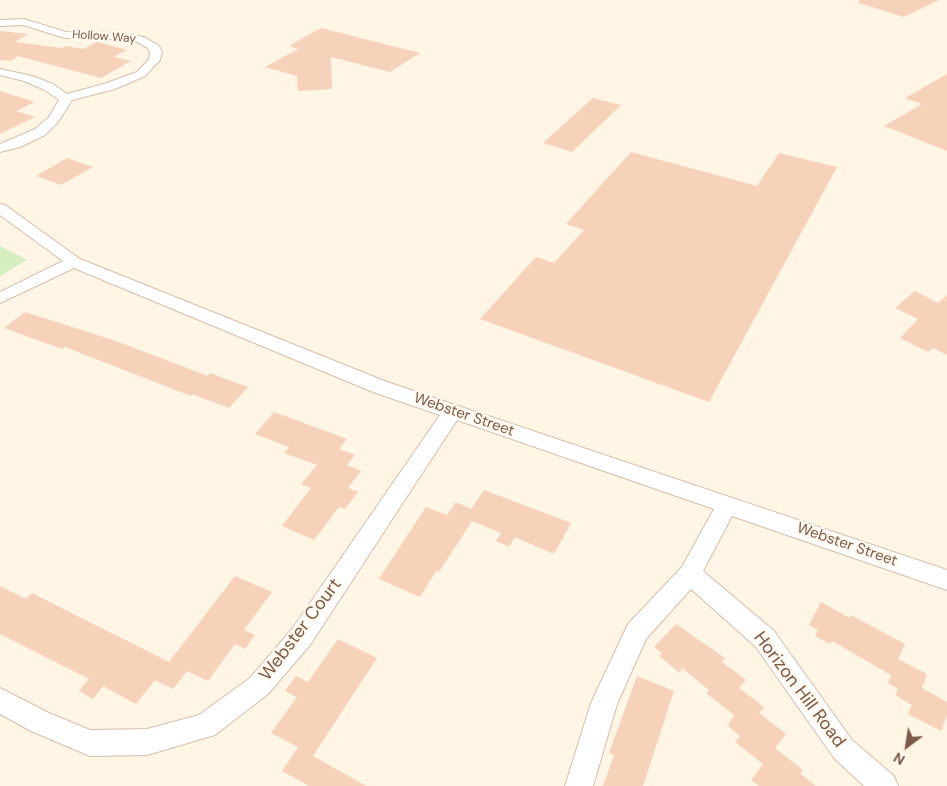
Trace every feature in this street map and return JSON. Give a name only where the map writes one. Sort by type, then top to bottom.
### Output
[{"type":"street","name":"Hollow Way","points":[[0,22],[24,22],[65,34],[121,36],[140,39],[153,46],[156,52],[154,60],[141,74],[104,89],[64,98]]},
{"type":"street","points":[[0,72],[28,78],[49,87],[66,99],[60,112],[40,132],[15,144],[0,148]]},
{"type":"street","name":"Webster Street","points":[[0,208],[74,262],[380,387],[947,580]]},
{"type":"street","points":[[0,298],[74,262]]},
{"type":"street","name":"Webster Court","points":[[0,700],[40,722],[90,743],[147,742],[206,726],[260,686],[300,636],[452,412]]},
{"type":"street","points":[[579,786],[604,703],[637,632],[690,574],[728,504]]},
{"type":"street","name":"Horizon Hill Road","points":[[690,574],[765,639],[842,750],[884,786]]},
{"type":"green space","points":[[0,246],[27,260],[0,276]]},
{"type":"building","points":[[859,0],[939,0],[904,17],[859,3]]},
{"type":"building","points":[[321,28],[420,53],[390,72],[331,57],[332,89],[298,91],[297,76],[265,67],[298,49],[289,46]]},
{"type":"building","points":[[0,31],[28,34],[15,42],[62,48],[66,46],[83,49],[97,42],[127,50],[113,57],[131,61],[101,78],[18,56],[11,61],[0,60]]},
{"type":"building","points":[[947,74],[947,151],[884,126],[922,104],[905,98]]},
{"type":"building","points":[[0,91],[35,102],[16,111],[35,117],[0,134]]},
{"type":"building","points":[[593,98],[621,105],[572,152],[543,143]]},
{"type":"building","points":[[631,152],[757,186],[779,153],[837,167],[709,402],[480,319],[536,257],[554,263],[584,230],[566,224]]},
{"type":"building","points":[[67,158],[93,167],[61,185],[36,176]]},
{"type":"building","points":[[915,291],[938,303],[947,295],[947,355],[933,348],[928,352],[900,338],[918,319],[895,308]]},
{"type":"building","points":[[25,312],[113,340],[208,376],[210,373],[248,387],[229,408],[192,394],[191,396],[65,347],[62,349],[4,328]]},
{"type":"building","points":[[274,412],[347,439],[339,449],[355,455],[347,465],[361,471],[348,488],[358,492],[345,509],[339,507],[314,540],[282,526],[311,488],[301,484],[317,465],[284,453],[289,447],[255,434]]},
{"type":"building","points":[[484,490],[571,523],[554,554],[515,537],[509,547],[496,541],[501,533],[472,521],[439,572],[436,571],[420,597],[379,579],[426,507],[447,515],[456,502],[471,509]]},
{"type":"building","points":[[235,576],[272,592],[244,630],[255,635],[245,649],[235,644],[208,681],[187,671],[173,689],[155,680],[136,704],[103,686],[93,699],[79,691],[89,679],[0,634],[0,586],[26,599],[32,593],[169,662]]},
{"type":"building","points":[[821,602],[850,618],[851,615],[905,644],[898,659],[927,674],[922,688],[947,702],[947,715],[941,731],[908,714],[912,705],[895,695],[898,689],[888,683],[891,675],[832,641],[830,644],[815,636],[818,630],[809,625]]},
{"type":"building","points":[[676,624],[725,658],[722,662],[746,680],[739,688],[764,707],[759,713],[786,734],[775,748],[803,770],[800,773],[816,786],[759,786],[751,780],[763,764],[735,742],[740,736],[728,726],[734,715],[706,693],[709,690],[682,668],[680,673],[659,656],[662,653],[654,647]]},
{"type":"building","points":[[338,639],[377,658],[313,756],[366,786],[309,786],[282,771],[298,747],[271,733],[297,697],[285,691],[296,676],[308,682]]},
{"type":"building","points":[[637,676],[674,691],[643,786],[603,786],[614,755],[609,753]]}]
